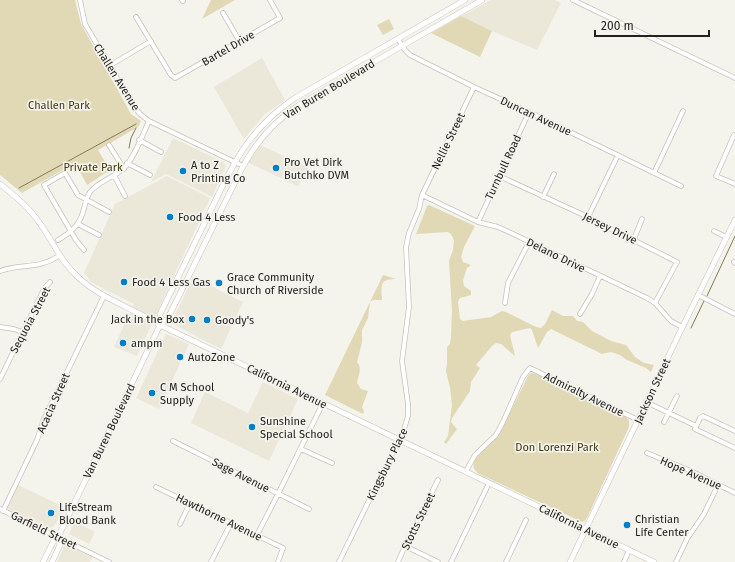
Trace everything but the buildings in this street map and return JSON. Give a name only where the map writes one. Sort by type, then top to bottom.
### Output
[{"type":"main road","name":"Van Buren Boulevard","points":[[160,325],[160,314],[235,162],[246,144],[266,122],[288,102],[465,0]]},
{"type":"main road","name":"Van Buren Boulevard","points":[[43,562],[53,542],[58,537],[160,325],[168,318],[242,166],[254,147],[276,123],[297,106],[482,0]]},
{"type":"main road","points":[[297,106],[301,100],[318,89],[317,85]]},
{"type":"main road","points":[[254,147],[256,140],[266,128],[266,122]]},
{"type":"main road","name":"California Avenue","points":[[0,184],[26,206],[36,218],[59,256],[78,277],[104,296],[160,325],[654,562]]},
{"type":"main road","name":"Jackson Street","points":[[570,562],[682,327],[735,220]]},
{"type":"main road","name":"Van Buren Boulevard","points":[[52,562],[60,545],[58,537]]},
{"type":"street","name":"Challen Avenue","points":[[80,0],[84,24],[132,105],[140,114],[149,121],[242,166]]},
{"type":"street","name":"Bartel Drive","points":[[151,41],[171,75],[175,78],[280,18],[270,0]]},
{"type":"street","points":[[573,0],[735,78]]},
{"type":"street","points":[[223,12],[240,42]]},
{"type":"street","points":[[109,66],[151,41],[136,17]]},
{"type":"street","name":"Duncan Avenue","points":[[398,39],[410,55],[681,186]]},
{"type":"street","name":"Nellie Street","points":[[422,196],[474,87]]},
{"type":"street","points":[[654,173],[683,111]]},
{"type":"street","name":"Turnbull Road","points":[[478,222],[529,112]]},
{"type":"street","points":[[58,240],[71,232],[78,224],[89,193],[102,181],[124,169],[149,121]]},
{"type":"street","points":[[734,135],[716,176],[735,184]]},
{"type":"street","points":[[139,140],[161,152]]},
{"type":"street","points":[[109,145],[124,169]]},
{"type":"street","points":[[588,217],[618,155]]},
{"type":"street","points":[[127,164],[150,175]]},
{"type":"street","points":[[84,250],[71,232],[44,185],[64,173],[78,195],[109,212]]},
{"type":"street","points":[[543,197],[554,174]]},
{"type":"street","points":[[114,175],[125,196]]},
{"type":"street","name":"Jersey Drive","points":[[499,176],[634,239],[677,262],[655,303]]},
{"type":"street","name":"Delano Drive","points":[[422,196],[478,222],[498,227],[655,303],[671,321],[682,327]]},
{"type":"street","name":"Kingsbury Place","points":[[339,562],[404,429],[408,416],[408,404],[402,361],[409,307],[406,247],[422,196]]},
{"type":"street","points":[[634,239],[642,219]]},
{"type":"street","points":[[78,224],[99,235]]},
{"type":"street","points":[[714,231],[726,237]]},
{"type":"street","points":[[505,303],[508,283],[529,242]]},
{"type":"street","points":[[0,271],[47,263],[59,256]]},
{"type":"street","points":[[580,314],[592,294],[600,276]]},
{"type":"street","name":"Sequoia Street","points":[[0,379],[22,332],[44,290],[50,282]]},
{"type":"street","points":[[698,295],[735,314]]},
{"type":"street","name":"Acacia Street","points":[[2,510],[37,440],[44,419],[104,296]]},
{"type":"street","points":[[0,327],[14,328],[22,332]]},
{"type":"street","name":"Admiralty Avenue","points":[[466,471],[475,456],[496,435],[523,377],[530,368],[638,420]]},
{"type":"street","points":[[664,422],[677,396]]},
{"type":"street","points":[[646,402],[696,426],[695,429],[735,448]]},
{"type":"street","points":[[256,535],[301,449],[323,403]]},
{"type":"street","points":[[696,426],[700,418],[703,416],[735,432]]},
{"type":"street","name":"Sage Avenue","points":[[173,441],[309,508]]},
{"type":"street","points":[[301,449],[332,463]]},
{"type":"street","name":"Hope Avenue","points":[[647,453],[686,469],[735,493]]},
{"type":"street","name":"Stotts Street","points":[[398,562],[438,480]]},
{"type":"street","points":[[451,562],[489,484]]},
{"type":"street","points":[[676,562],[687,539],[704,514],[718,485]]},
{"type":"street","name":"Hawthorne Avenue","points":[[156,487],[283,548],[278,562]]},
{"type":"street","points":[[180,524],[190,503]]},
{"type":"street","name":"Garfield Street","points":[[2,510],[109,562]]},
{"type":"street","points":[[506,562],[526,520]]},
{"type":"street","points":[[211,562],[231,523]]},
{"type":"street","points":[[405,546],[438,562]]},
{"type":"street","points":[[624,562],[629,550]]},
{"type":"shaded area","points":[[491,0],[555,0],[561,3],[537,50],[461,16]]},
{"type":"shaded area","points":[[262,58],[285,100],[264,115],[244,139],[214,87]]},
{"type":"shaded area","points":[[173,138],[223,162],[226,166],[212,197],[166,174],[151,182]]},
{"type":"shaded area","points":[[260,145],[308,167],[298,186],[247,162]]},
{"type":"shaded area","points":[[167,176],[210,198],[137,356],[114,347],[134,304],[91,282],[84,273],[115,204]]},
{"type":"shaded area","points":[[193,277],[243,302],[221,349],[171,323]]},
{"type":"shaded area","points":[[166,334],[189,344],[159,409],[136,398]]},
{"type":"shaded area","points":[[263,382],[298,399],[269,461],[191,423],[205,392],[248,413]]},
{"type":"shaded area","points":[[18,485],[66,508],[54,526],[46,528],[7,509]]},
{"type":"shaded area","points":[[74,522],[95,532],[89,544],[69,534]]},
{"type":"shaded area","points":[[65,544],[93,557],[90,562],[57,562]]},
{"type":"green space","name":"Challen Park","points":[[0,0],[75,0],[81,24],[131,114],[141,121],[138,127],[98,150],[110,170],[87,185],[75,163],[22,193],[0,175]]},
{"type":"green space","points":[[211,0],[235,0],[202,19]]},
{"type":"green space","points":[[461,16],[492,31],[480,57],[431,33]]},
{"type":"green space","points":[[389,19],[394,29],[383,35],[377,25]]},
{"type":"green space","points":[[429,205],[475,226],[464,247],[461,257],[463,262],[471,265],[467,268],[463,280],[464,286],[471,291],[471,295],[460,298],[458,302],[460,319],[463,321],[491,317],[502,311],[541,328],[545,324],[552,310],[563,316],[573,316],[577,321],[583,322],[592,331],[611,341],[626,345],[635,357],[644,363],[654,365],[651,372],[620,355],[611,352],[602,354],[551,329],[547,332],[538,348],[530,328],[512,332],[510,335],[515,356],[501,344],[496,343],[476,365],[480,368],[471,382],[470,391],[452,418],[451,422],[457,429],[446,444],[444,442],[448,436],[452,405],[446,371],[447,347],[450,344],[451,337],[452,311],[449,261],[453,250],[454,240],[448,232],[416,234],[427,206]]},
{"type":"green space","points":[[383,275],[396,279],[384,281],[382,286],[382,300],[373,300],[370,302],[368,318],[362,330],[362,342],[357,362],[360,370],[357,383],[361,389],[368,391],[362,407],[364,412],[363,414],[325,395]]},
{"type":"green space","name":"Don Lorenzi Park","points":[[531,373],[537,374],[625,416],[629,421],[629,427],[585,521],[582,522],[483,476],[476,471],[474,467],[474,462],[477,457],[499,435],[528,376]]},
{"type":"waterway","points":[[19,188],[136,124]]},
{"type":"waterway","points":[[129,148],[131,138],[136,128]]},
{"type":"waterway","points":[[707,296],[735,236]]},
{"type":"waterway","points":[[691,328],[704,301]]},
{"type":"place","name":"Pro Vet Dirk Butchko DVM","points":[[276,168]]},
{"type":"place","name":"A to Z Printing Co","points":[[183,171]]},
{"type":"place","name":"Food 4 Less","points":[[170,217]]},
{"type":"place","name":"Food 4 Less Gas","points":[[124,282]]},
{"type":"place","name":"Grace Community Church of Riverside","points":[[219,283]]},
{"type":"place","name":"Jack in the Box","points":[[192,319]]},
{"type":"place","name":"Goody's","points":[[207,320]]},
{"type":"place","name":"ampm","points":[[123,343]]},
{"type":"place","name":"AutoZone","points":[[180,357]]},
{"type":"place","name":"C M School Supply","points":[[152,393]]},
{"type":"place","name":"Sunshine Special School","points":[[252,427]]},
{"type":"place","name":"LifeStream Blood Bank","points":[[51,513]]},
{"type":"place","name":"Christian Life Center","points":[[627,525]]},
{"type":"park label","name":"Private Park","points":[[93,167]]}]
